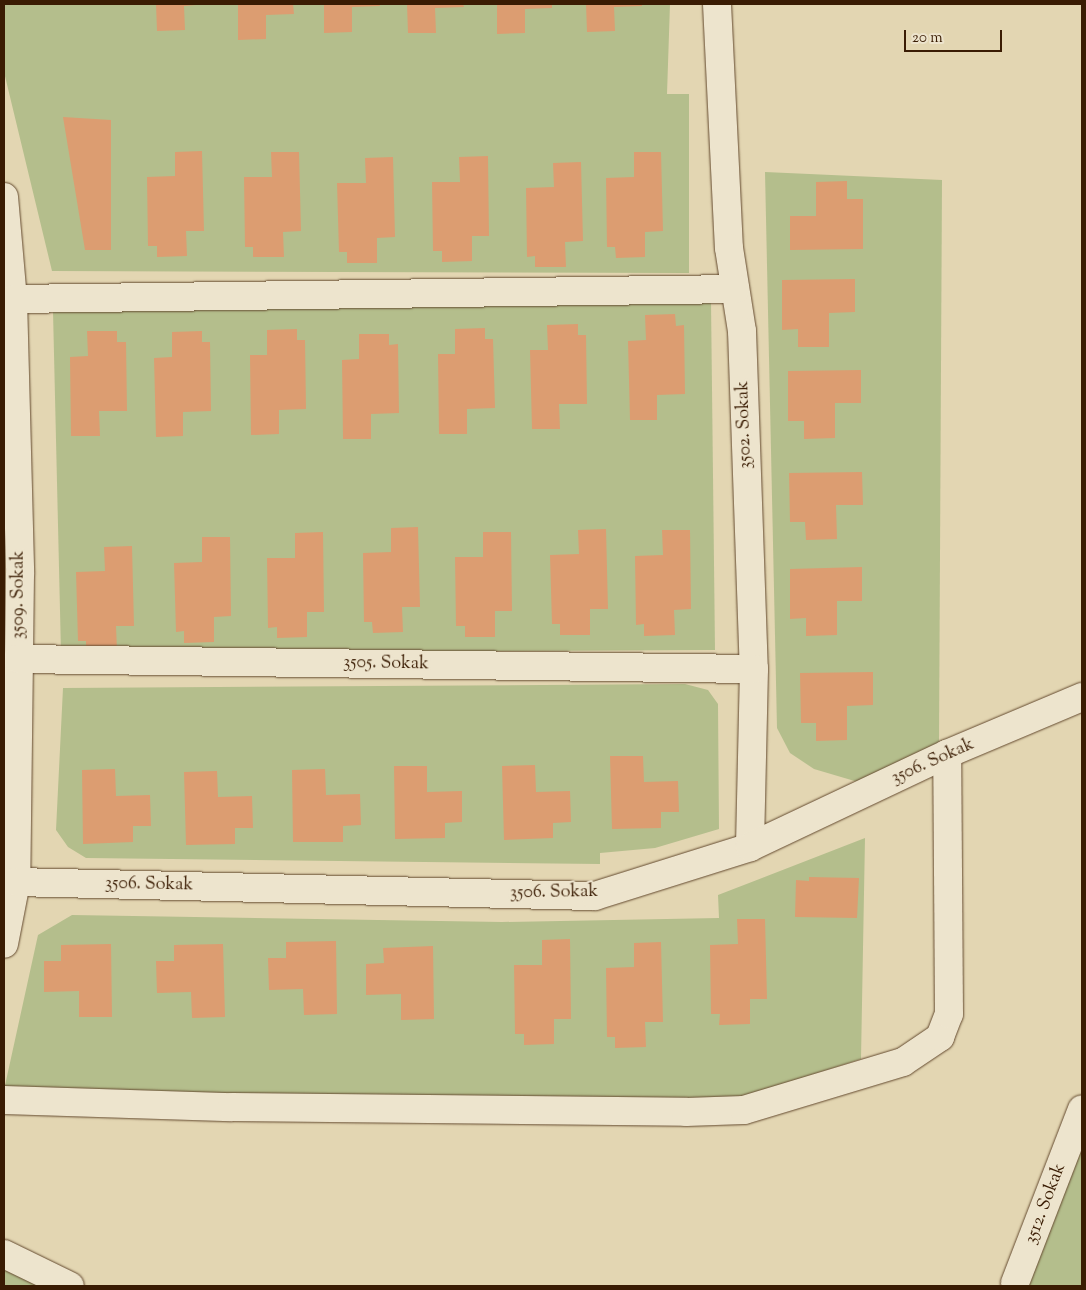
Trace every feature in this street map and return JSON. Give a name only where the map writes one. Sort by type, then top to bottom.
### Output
[{"type":"street","name":"3502. Sokak","points":[[717,4],[729,248],[742,331],[754,669],[750,847]]},
{"type":"street","name":"3509. Sokak","points":[[4,197],[13,299],[9,369],[18,659],[16,882],[4,944]]},
{"type":"street","points":[[13,299],[735,289]]},
{"type":"street","name":"3505. Sokak","points":[[18,659],[754,669]]},
{"type":"street","name":"3506. Sokak","points":[[16,882],[595,896],[750,847],[947,754],[1082,697]]},
{"type":"street","points":[[4,1100],[232,1107],[686,1112],[744,1110],[903,1062],[940,1037],[950,1014],[947,754]]},
{"type":"street","name":"3512. Sokak","points":[[1011,1285],[1082,1109]]},
{"type":"street","points":[[4,1254],[70,1286]]},
{"type":"green space","points":[[4,4],[670,4],[667,94],[689,94],[689,273],[52,271],[4,72]]},
{"type":"green space","points":[[765,172],[942,180],[939,744],[858,782],[814,769],[790,753],[777,728]]},
{"type":"green space","points":[[711,302],[715,650],[61,653],[53,311]]},
{"type":"green space","points":[[685,684],[708,690],[718,704],[719,829],[655,848],[600,853],[600,864],[86,858],[68,847],[56,830],[63,688]]},
{"type":"green space","points":[[865,838],[861,1059],[733,1100],[4,1090],[38,935],[72,915],[502,922],[719,918],[718,895]]},
{"type":"green space","points":[[1082,1149],[1082,1286],[1028,1286],[1027,1284]]},
{"type":"green space","points":[[4,1269],[41,1286],[4,1286]]},
{"type":"building","points":[[156,4],[196,5],[184,6],[185,30],[157,31]]},
{"type":"building","points":[[238,4],[293,4],[294,14],[266,15],[266,39],[238,40]]},
{"type":"building","points":[[324,4],[379,4],[380,6],[352,7],[352,32],[324,33]]},
{"type":"building","points":[[407,4],[463,4],[464,7],[435,8],[436,33],[408,33]]},
{"type":"building","points":[[497,4],[552,4],[552,8],[525,9],[525,33],[497,34]]},
{"type":"building","points":[[586,4],[642,4],[642,6],[614,7],[615,31],[587,32]]},
{"type":"building","points":[[63,117],[111,120],[111,250],[85,250]]},
{"type":"building","points":[[202,151],[204,231],[186,231],[187,256],[157,257],[157,246],[148,246],[147,177],[175,176],[175,152]]},
{"type":"building","points":[[271,152],[299,152],[301,231],[283,232],[284,257],[253,257],[253,247],[245,247],[244,177],[272,177]]},
{"type":"building","points":[[634,152],[661,152],[663,231],[645,232],[645,257],[616,258],[615,247],[607,247],[606,178],[634,177]]},
{"type":"building","points":[[488,156],[489,236],[472,236],[472,261],[442,262],[442,251],[433,251],[432,182],[460,182],[459,157]]},
{"type":"building","points":[[393,157],[395,237],[377,238],[377,263],[347,263],[347,252],[339,252],[337,183],[366,183],[365,158]]},
{"type":"building","points":[[581,162],[583,241],[565,242],[566,267],[535,267],[535,256],[527,257],[526,188],[554,187],[553,163]]},
{"type":"building","points":[[847,181],[847,199],[863,199],[863,249],[790,250],[790,216],[816,216],[816,182]]},
{"type":"building","points":[[855,279],[855,312],[829,313],[829,347],[798,347],[798,329],[782,330],[782,280]]},
{"type":"building","points":[[675,314],[676,326],[684,325],[685,394],[657,395],[657,420],[630,420],[628,341],[646,340],[645,315]]},
{"type":"building","points":[[578,324],[578,335],[586,335],[587,404],[559,404],[560,429],[532,429],[530,350],[548,350],[547,325]]},
{"type":"building","points":[[485,328],[485,339],[493,339],[495,408],[467,409],[467,434],[439,434],[438,354],[455,354],[455,329]]},
{"type":"building","points":[[297,329],[297,340],[305,340],[306,409],[279,410],[279,434],[251,435],[250,355],[267,355],[267,330]]},
{"type":"building","points":[[87,331],[117,331],[117,342],[126,342],[127,411],[99,411],[100,436],[71,436],[70,357],[88,356]]},
{"type":"building","points":[[202,331],[202,342],[210,342],[211,411],[183,412],[183,436],[156,437],[154,358],[172,357],[172,332]]},
{"type":"building","points":[[359,334],[389,334],[389,345],[398,344],[399,413],[371,414],[371,439],[343,439],[342,360],[359,359]]},
{"type":"building","points":[[861,370],[861,403],[835,403],[835,438],[804,439],[804,421],[788,421],[788,371]]},
{"type":"building","points":[[862,472],[863,505],[836,505],[837,539],[806,540],[805,522],[790,522],[789,473]]},
{"type":"building","points":[[418,527],[420,607],[402,607],[403,632],[373,633],[372,622],[364,622],[363,553],[391,552],[391,528]]},
{"type":"building","points":[[606,529],[608,609],[590,609],[590,635],[560,635],[560,624],[552,624],[550,555],[579,554],[578,530]]},
{"type":"building","points":[[662,530],[690,530],[691,609],[674,610],[675,635],[644,636],[644,624],[636,625],[635,556],[663,555]]},
{"type":"building","points":[[323,532],[324,612],[307,612],[307,637],[277,638],[277,627],[268,628],[267,558],[295,558],[295,533]]},
{"type":"building","points":[[483,532],[511,532],[512,611],[495,611],[495,637],[465,637],[465,626],[456,626],[455,557],[483,557]]},
{"type":"building","points":[[202,537],[230,537],[231,616],[214,617],[214,642],[184,643],[184,631],[176,632],[174,563],[202,562]]},
{"type":"building","points":[[132,546],[134,626],[116,626],[117,651],[86,652],[86,641],[78,641],[76,572],[105,571],[104,547]]},
{"type":"building","points":[[862,567],[862,601],[837,601],[837,635],[806,636],[806,618],[790,619],[790,569]]},
{"type":"building","points":[[873,672],[873,705],[847,706],[847,740],[816,741],[816,723],[801,723],[800,673]]},
{"type":"building","points":[[610,756],[643,756],[644,782],[678,781],[679,812],[661,812],[661,828],[612,829]]},
{"type":"building","points":[[535,765],[536,792],[570,791],[571,822],[553,823],[553,838],[504,840],[502,766]]},
{"type":"building","points":[[394,766],[427,766],[427,792],[462,791],[462,822],[445,823],[445,838],[395,839]]},
{"type":"building","points":[[115,769],[116,796],[150,795],[151,826],[133,826],[133,842],[83,844],[82,770]]},
{"type":"building","points":[[325,769],[326,795],[360,794],[361,825],[343,826],[343,842],[293,842],[292,770]]},
{"type":"building","points":[[217,771],[218,797],[252,796],[253,828],[235,828],[235,844],[186,845],[184,772]]},
{"type":"building","points":[[809,877],[859,878],[857,918],[795,917],[796,880],[809,881]]},
{"type":"building","points":[[737,919],[765,919],[767,999],[750,999],[750,1024],[719,1025],[720,1014],[711,1014],[710,945],[738,944]]},
{"type":"building","points":[[570,939],[571,1019],[554,1019],[554,1044],[524,1045],[524,1034],[515,1034],[514,965],[542,965],[542,940]]},
{"type":"building","points":[[336,941],[337,1014],[304,1015],[303,989],[269,990],[268,958],[286,958],[286,942]]},
{"type":"building","points":[[661,942],[663,1022],[645,1022],[646,1047],[615,1048],[615,1037],[607,1037],[606,968],[634,967],[634,943]]},
{"type":"building","points":[[111,944],[112,1017],[79,1017],[79,991],[44,992],[44,961],[61,961],[61,945]]},
{"type":"building","points":[[223,944],[225,1017],[192,1018],[191,992],[157,993],[156,961],[174,961],[174,945]]},
{"type":"building","points":[[433,946],[434,1019],[401,1020],[401,994],[366,995],[366,964],[384,963],[383,948]]}]
